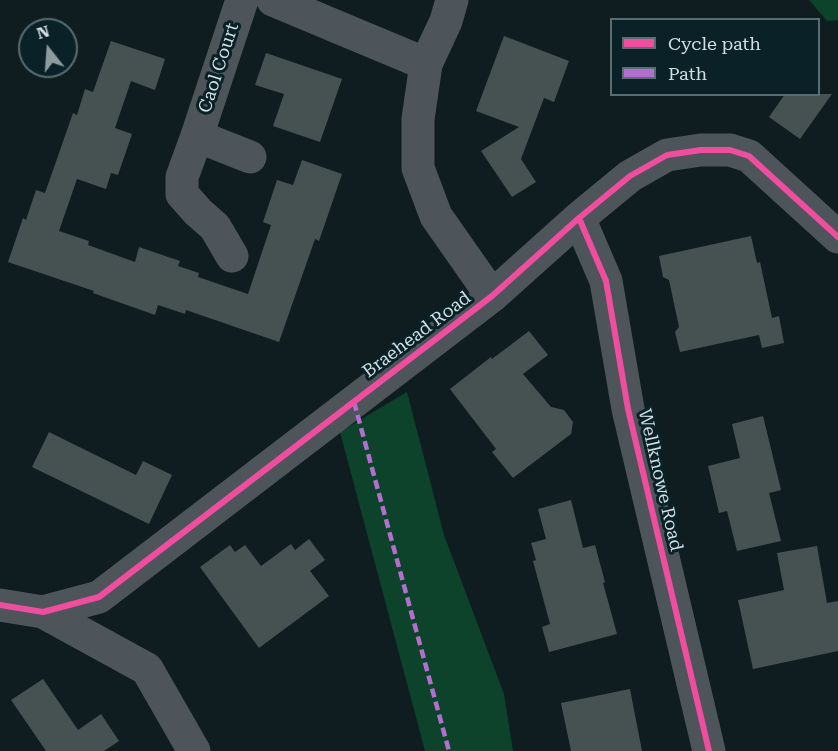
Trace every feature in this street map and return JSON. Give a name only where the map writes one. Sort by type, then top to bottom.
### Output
[{"type":"street","name":"Caol Court","points":[[232,256],[215,227],[182,194],[182,177],[242,0]]},
{"type":"street","points":[[273,0],[426,64]]},
{"type":"street","points":[[452,0],[446,21],[426,64],[418,119],[418,168],[436,216],[492,296]]},
{"type":"street","name":"Caol Court","points":[[197,136],[250,157]]},
{"type":"street","name":"Braehead Road","points":[[0,605],[43,612],[99,597],[492,296],[630,176],[667,155],[701,150],[730,150],[749,156],[838,237]]},
{"type":"street","name":"Wellknowe Road","points":[[579,218],[606,281],[641,409],[709,751]]},
{"type":"street","points":[[43,612],[147,669],[194,751]]},
{"type":"green space","points":[[809,0],[838,0],[838,20],[827,21]]},
{"type":"green space","points":[[407,392],[444,535],[504,694],[513,751],[425,751],[340,432]]},
{"type":"building","points":[[504,36],[569,61],[554,102],[544,98],[521,159],[536,182],[512,197],[481,151],[519,127],[476,111]]},
{"type":"building","points":[[111,41],[165,59],[155,90],[131,81],[115,128],[132,134],[118,175],[111,173],[106,189],[77,179],[59,231],[89,241],[88,245],[135,262],[139,247],[180,261],[178,266],[199,273],[198,277],[248,294],[271,225],[263,222],[277,180],[293,185],[302,160],[342,174],[319,241],[315,239],[279,342],[186,310],[185,314],[158,305],[155,315],[93,293],[94,291],[8,262],[23,218],[26,220],[36,190],[45,193],[73,113],[77,115],[85,89],[93,92]]},
{"type":"building","points":[[266,53],[342,79],[320,142],[273,126],[284,94],[255,85]]},
{"type":"building","points":[[832,94],[800,139],[769,117],[784,96]]},
{"type":"building","points":[[751,236],[757,263],[760,262],[772,318],[779,316],[784,343],[762,348],[759,335],[680,352],[675,332],[679,327],[669,280],[663,277],[659,256]]},
{"type":"building","points":[[529,331],[548,355],[523,374],[551,407],[564,410],[573,422],[571,434],[513,478],[492,452],[496,449],[450,389]]},
{"type":"building","points":[[763,416],[781,490],[769,493],[781,541],[737,551],[727,511],[719,513],[708,466],[740,458],[732,424]]},
{"type":"building","points":[[49,432],[136,475],[143,461],[172,475],[149,524],[32,467]]},
{"type":"building","points":[[571,500],[583,548],[595,545],[617,634],[549,652],[542,627],[550,624],[533,561],[536,560],[531,543],[546,539],[538,509]]},
{"type":"building","points":[[309,539],[325,560],[310,571],[329,596],[259,648],[200,567],[230,545],[235,552],[245,545],[261,566],[291,544],[295,550]]},
{"type":"building","points":[[817,546],[827,603],[838,601],[838,651],[753,669],[738,600],[784,590],[777,553]]},
{"type":"building","points":[[43,679],[78,730],[101,714],[119,741],[104,751],[46,751],[11,700]]},
{"type":"building","points":[[630,689],[642,751],[571,751],[561,703]]},
{"type":"marked path","points":[[354,402],[449,751]]},
{"type":"cycle path","points":[[0,605],[43,612],[99,597],[492,296],[630,176],[667,155],[701,150],[730,150],[749,156],[838,237]]},
{"type":"cycle path","points":[[579,218],[606,281],[628,409],[709,751]]}]
